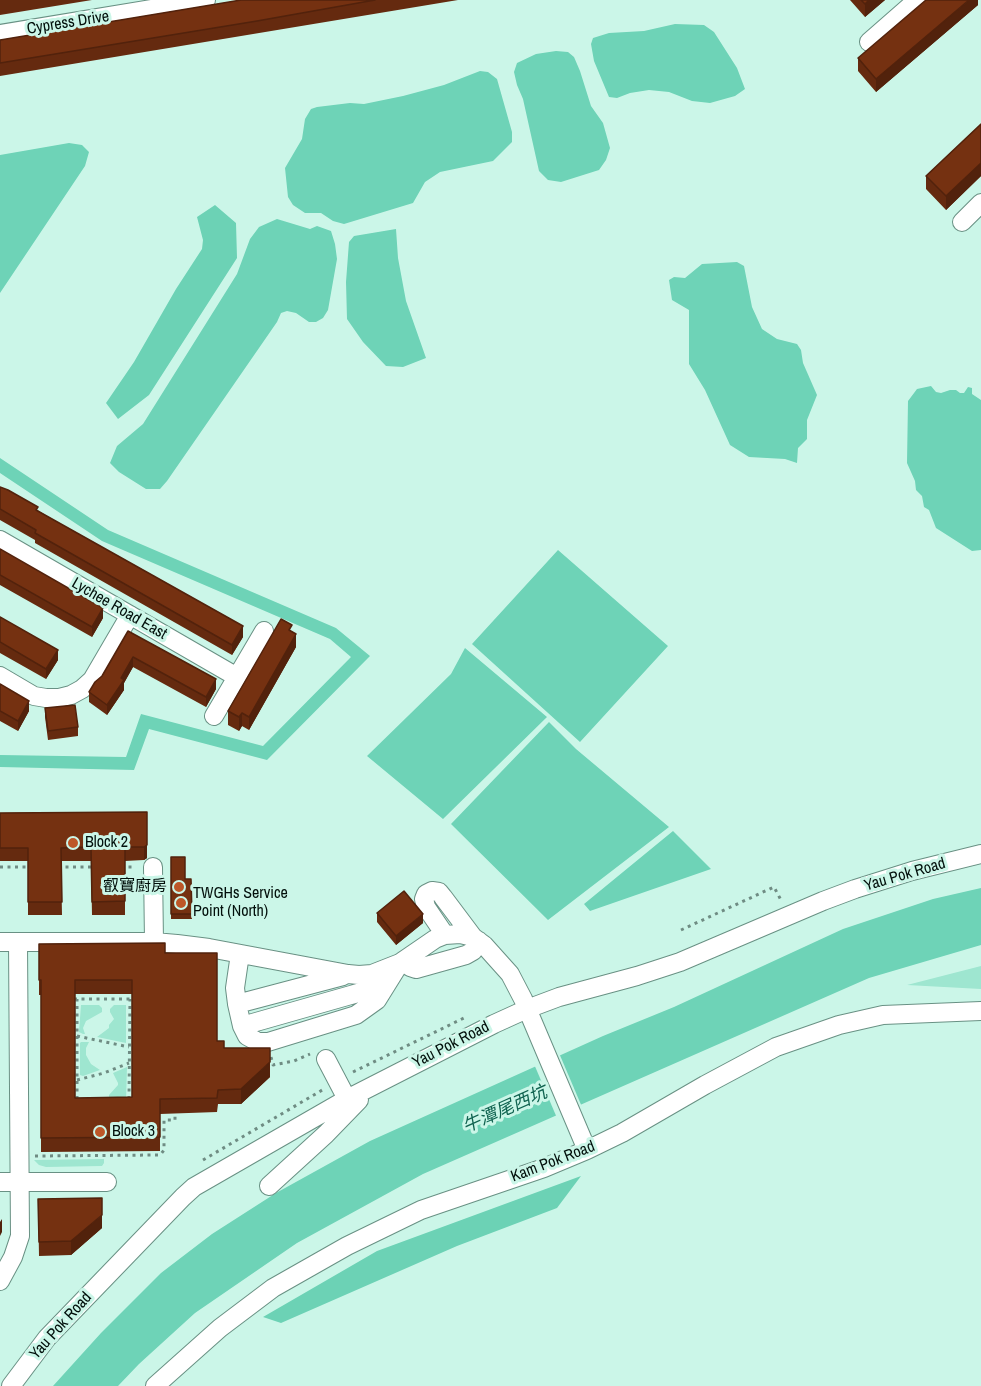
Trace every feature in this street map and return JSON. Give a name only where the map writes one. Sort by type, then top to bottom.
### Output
[{"type":"street","name":"Cypress Drive","points":[[0,34],[206,0]]},
{"type":"street","points":[[869,42],[917,0]]},
{"type":"street","points":[[962,222],[981,203]]},
{"type":"street","name":"Lychee Road East","points":[[0,540],[237,677]]},
{"type":"street","points":[[0,676],[34,696],[59,698],[71,695],[92,680],[130,615]]},
{"type":"street","points":[[214,716],[264,631]]},
{"type":"street","name":"Yau Pok Road","points":[[11,1386],[46,1338],[194,1187],[347,1099],[527,1009],[559,997],[680,963],[855,889],[912,871],[981,854]]},
{"type":"street","points":[[145,867],[154,942]]},
{"type":"street","points":[[445,934],[426,907],[424,899],[426,894],[432,891],[439,892],[476,939],[510,974],[587,1150]]},
{"type":"street","points":[[0,1281],[13,1257],[20,1236],[9,942],[154,942],[188,945],[348,974],[372,974],[402,961],[445,934],[460,934],[476,939]]},
{"type":"street","points":[[402,961],[413,968],[421,968],[466,955],[473,951],[476,939]]},
{"type":"street","points":[[240,954],[235,988],[237,1004],[247,1036],[258,1042],[268,1042],[356,1015],[377,1000],[402,961]]},
{"type":"street","points":[[237,1004],[348,974]]},
{"type":"street","name":"Kam Pok Road","points":[[155,1386],[220,1328],[273,1288],[347,1246],[421,1209],[544,1168],[587,1150],[622,1133],[776,1047],[838,1025],[883,1015],[981,1011]]},
{"type":"street","points":[[326,1059],[347,1099]]},
{"type":"street","points":[[269,1186],[326,1134],[370,1088]]},
{"type":"street","points":[[0,1182],[107,1182]]},
{"type":"path","points":[[0,867],[34,867]]},
{"type":"path","points":[[57,867],[103,867]]},
{"type":"path","points":[[115,867],[145,867]]},
{"type":"path","points":[[681,930],[774,887],[785,909]]},
{"type":"path","points":[[773,904],[781,900]]},
{"type":"path","points":[[66,999],[141,999]]},
{"type":"path","points":[[77,999],[77,1108]]},
{"type":"path","points":[[129,1108],[130,999]]},
{"type":"path","points":[[350,1074],[471,1015]]},
{"type":"path","points":[[77,1036],[129,1047]]},
{"type":"path","points":[[271,1055],[273,1065],[294,1061],[321,1050],[326,1059]]},
{"type":"path","points":[[77,1080],[129,1064]]},
{"type":"path","points":[[32,1156],[161,1154],[164,1150],[164,1120],[175,1120],[175,1108]]},
{"type":"shaded area","points":[[215,205],[236,223],[237,258],[149,395],[118,419],[106,403],[134,362],[202,249],[203,240],[197,217]]},
{"type":"shaded area","points":[[981,966],[981,989],[907,985]]},
{"type":"shaded area","points":[[81,1005],[99,1005],[102,1008],[102,1012],[86,1021],[83,1028],[85,1034],[79,1032]]},
{"type":"shaded area","points":[[114,1005],[126,1005],[126,1043],[97,1037],[109,1028],[114,1019],[110,1009]]},
{"type":"shaded area","points":[[81,1042],[89,1042],[86,1055],[91,1064],[100,1070],[83,1076],[80,1075]]},
{"type":"shaded area","points":[[127,1067],[126,1102],[109,1100],[109,1095],[118,1085],[113,1073]]},
{"type":"shaded area","points":[[104,1159],[102,1166],[46,1167],[34,1160]]},
{"type":"shaded area","points":[[581,1176],[557,1208],[457,1246],[281,1323],[263,1317],[377,1251]]},
{"type":"water","points":[[675,24],[704,25],[714,32],[737,68],[745,89],[735,96],[710,103],[692,101],[669,92],[649,90],[617,98],[609,97],[594,61],[591,44],[593,38],[609,33],[644,31]]},
{"type":"water","points":[[568,52],[574,57],[591,106],[603,123],[610,148],[599,170],[561,182],[548,180],[539,171],[523,99],[514,72],[517,63],[536,54]]},
{"type":"water","points":[[480,71],[488,72],[497,79],[512,132],[512,142],[493,161],[440,172],[425,182],[413,203],[344,224],[333,221],[321,213],[305,213],[293,205],[288,197],[285,168],[302,139],[305,119],[311,109],[350,103],[364,104],[403,96],[444,85]]},
{"type":"water","points":[[69,143],[82,145],[89,152],[85,166],[0,293],[0,155]]},
{"type":"water","points":[[277,219],[310,229],[317,226],[331,231],[337,259],[328,310],[323,318],[316,322],[309,322],[296,313],[287,311],[281,313],[167,481],[160,489],[146,489],[119,472],[110,463],[117,446],[143,424],[237,274],[250,239],[259,227]]},
{"type":"water","points":[[396,229],[398,258],[406,301],[426,358],[403,367],[386,366],[363,342],[347,319],[346,282],[349,242],[354,236]]},
{"type":"water","points":[[737,262],[744,266],[752,307],[762,329],[777,339],[797,344],[817,395],[807,420],[807,439],[798,448],[797,463],[785,459],[749,457],[730,445],[705,390],[689,364],[689,310],[672,300],[669,280],[674,277],[685,278],[702,264]]},
{"type":"water","points":[[931,386],[936,392],[941,393],[956,390],[964,393],[968,387],[972,388],[972,394],[981,400],[981,550],[972,551],[936,528],[929,510],[924,507],[922,496],[916,490],[915,481],[907,463],[908,401],[917,389]]},
{"type":"water","points":[[0,458],[108,530],[336,628],[370,656],[267,760],[149,729],[134,770],[0,767],[0,755],[126,757],[141,714],[263,746],[351,657],[330,639],[102,541],[0,473]]},
{"type":"water","points":[[558,550],[668,646],[580,742],[472,644]]},
{"type":"water","points":[[465,648],[547,717],[443,819],[367,756],[451,674]]},
{"type":"water","points":[[549,722],[576,749],[669,827],[548,920],[451,824]]},
{"type":"water","points":[[673,831],[711,869],[590,911],[584,904]]},
{"type":"water","name":"牛潭尾西坑","points":[[981,888],[981,945],[869,978],[423,1174],[297,1243],[195,1313],[118,1386],[53,1386],[101,1333],[161,1273],[212,1234],[276,1193],[370,1141],[603,1036],[674,1007],[843,929],[933,899]]},
{"type":"pier","points":[[559,1053],[582,1107],[557,1118],[534,1064]]},
{"type":"building","points":[[241,0],[375,0],[0,63],[0,40]]},
{"type":"building","points":[[926,0],[969,0],[876,79],[858,58]]},
{"type":"building","points":[[981,124],[981,163],[946,196],[926,176]]},
{"type":"building","points":[[0,487],[38,507],[36,510],[243,626],[232,645],[35,533],[36,530],[0,509]]},
{"type":"building","points":[[0,549],[103,608],[92,627],[0,575]]},
{"type":"building","points":[[0,617],[58,650],[46,669],[0,642]]},
{"type":"building","points":[[281,619],[292,625],[289,630],[296,634],[249,717],[242,713],[239,717],[228,711]]},
{"type":"building","points":[[128,631],[216,679],[206,697],[133,657],[121,678],[124,680],[107,705],[89,692],[102,676]]},
{"type":"building","points":[[0,684],[29,701],[18,721],[0,711]]},
{"type":"building","points":[[75,705],[78,727],[48,731],[45,708]]},
{"type":"building","points":[[147,812],[147,845],[125,847],[125,901],[92,902],[91,847],[61,848],[62,902],[28,902],[28,848],[0,848],[0,813]]},
{"type":"building","points":[[171,857],[185,857],[185,879],[191,879],[192,914],[171,914]]},
{"type":"building","points":[[404,891],[423,914],[396,936],[377,913]]},
{"type":"building","points":[[165,943],[165,953],[217,953],[217,1041],[224,1041],[224,1048],[270,1048],[270,1062],[241,1089],[218,1090],[217,1098],[160,1099],[160,1137],[41,1138],[39,944]],"holes":[[[75,980],[132,980],[132,1097],[75,1098]]]},
{"type":"building","points":[[102,1198],[102,1215],[71,1241],[39,1242],[38,1199]]},
{"type":"place","name":"Block 2","points":[[73,843]]},
{"type":"place","name":"叡寶廚房","points":[[179,887]]},
{"type":"place","name":"TWGHs Service Point (North)","points":[[181,903]]},
{"type":"place","name":"Block 3","points":[[100,1132]]}]
